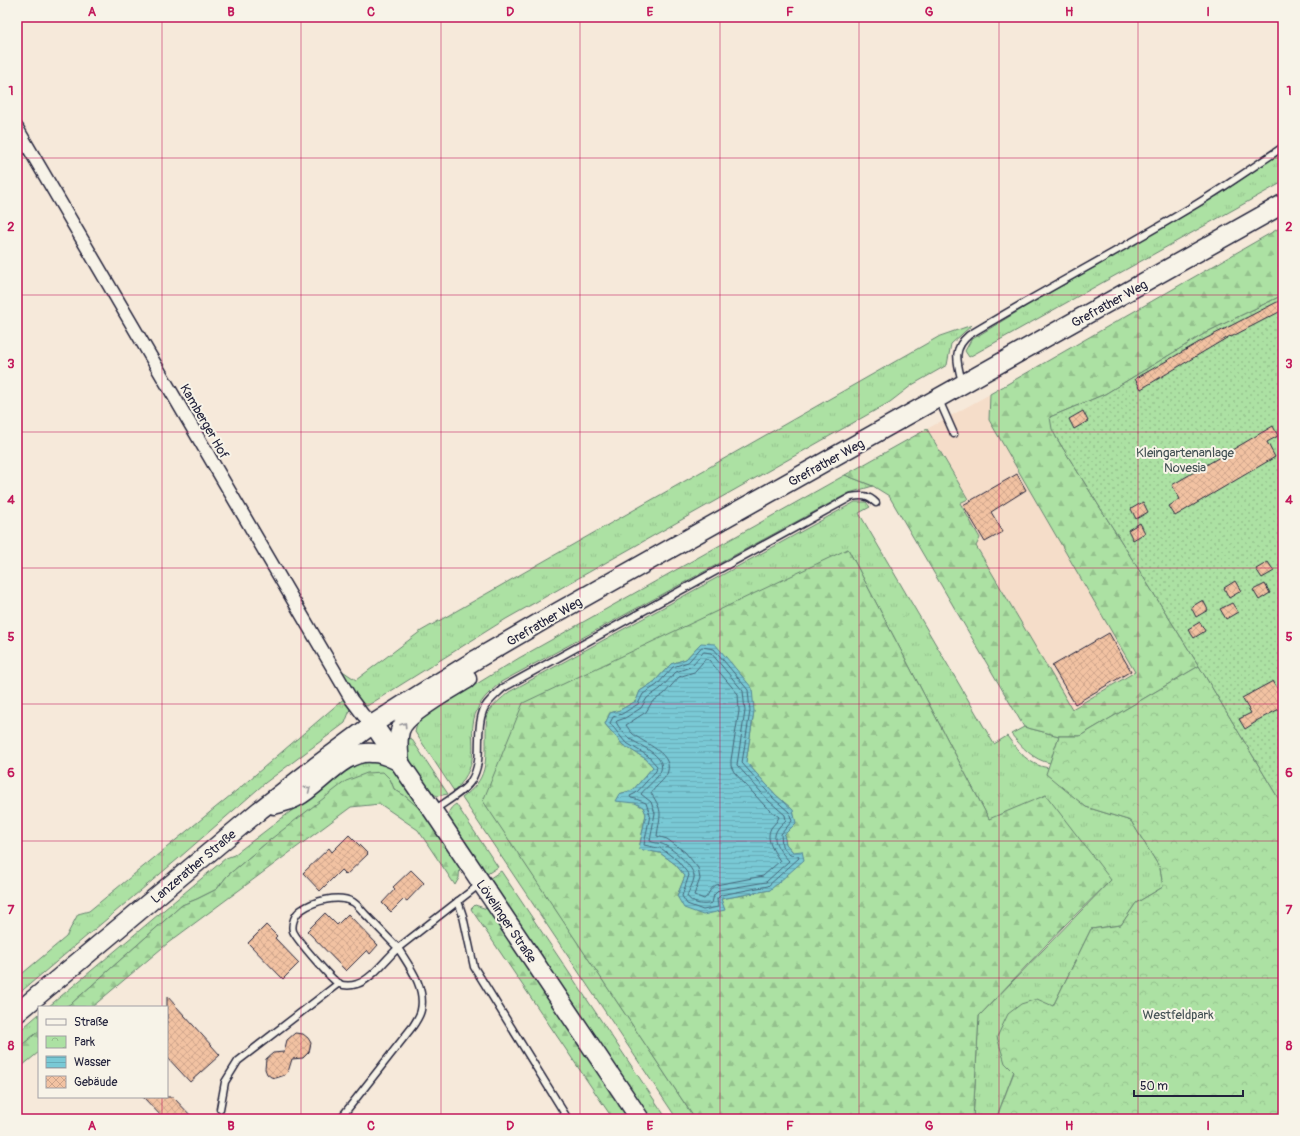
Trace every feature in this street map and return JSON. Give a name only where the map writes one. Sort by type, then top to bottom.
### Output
[{"type":"main road","name":"Grefrather Weg","points":[[373,724],[477,659],[1283,204]]},
{"type":"main road","points":[[260,810],[297,797],[350,757],[363,752],[374,752],[400,762],[400,731],[406,720],[427,704],[539,635],[549,618]]},
{"type":"main road","name":"Lövelinger Straße","points":[[373,724],[482,883],[640,1119]]},
{"type":"main road","name":"Lanzerather Straße","points":[[17,1013],[260,810],[373,724]]},
{"type":"street","name":"Kamberger Hof","points":[[17,128],[352,699],[363,715],[373,724]]},
{"type":"lane","points":[[963,385],[958,367],[957,352],[958,346],[962,340],[1024,302],[1183,213],[1222,189],[1283,147]]},
{"type":"lane","points":[[938,399],[954,434]]},
{"type":"lane","points":[[433,811],[467,786],[472,780],[479,758],[480,723],[483,710],[490,699],[503,688],[852,497],[862,495],[871,498],[876,503]]},
{"type":"lane","points":[[340,1119],[413,1026],[421,1012],[423,999],[418,982],[398,948],[354,903],[343,899],[332,899],[311,904],[299,911],[293,921],[293,931],[298,940],[330,976],[339,984],[349,986],[359,984],[371,975],[398,948],[482,883]]},
{"type":"lane","points":[[458,901],[463,916],[474,967],[568,1119]]},
{"type":"lane","points":[[220,1109],[225,1082],[238,1060],[339,984]]},
{"type":"shaded area","points":[[990,394],[989,420],[1136,672],[1071,709],[976,546],[980,538],[960,503],[968,498],[927,429]]},
{"type":"green space","points":[[1283,151],[1283,182],[969,357],[965,351],[971,340],[1223,192]]},
{"type":"green space","points":[[1283,226],[1283,295],[1209,331],[1105,394],[1050,417],[1056,437],[1199,666],[1080,736],[1059,736],[1024,727],[889,496],[873,486],[845,475],[927,429],[968,499],[960,503],[980,538],[976,546],[1072,709],[1135,672],[989,420],[990,394]]},
{"type":"green space","name":"Kleingartenanlage Novesia","points":[[1283,295],[1283,806],[1199,666],[1056,437],[1052,429],[1050,417],[1105,394],[1209,331]]},
{"type":"green space","points":[[972,325],[951,344],[947,365],[912,385],[890,402],[506,619],[367,706],[359,702],[338,668],[356,680],[421,631],[940,336]]},
{"type":"green space","points":[[845,475],[873,486],[849,493],[501,682],[484,698],[477,710],[473,727],[472,761],[464,779],[454,791],[415,732],[418,720],[519,658]]},
{"type":"green space","points":[[855,502],[866,502],[870,507],[859,513],[994,744],[1007,736],[1020,752],[1030,761],[1049,768],[1047,774],[1086,807],[1131,821],[1160,868],[1163,887],[1136,903],[1121,925],[1091,929],[1053,1006],[1005,1063],[1014,1071],[996,1119],[973,1119],[979,1016],[1111,880],[989,819],[848,549],[483,800],[695,1119],[677,1119],[462,798],[477,784],[484,770],[486,754],[486,723],[489,712],[509,692]]},
{"type":"green space","points":[[848,549],[989,819],[1046,795],[1111,880],[1064,926],[979,1016],[973,1119],[695,1119],[483,801],[523,703]],"holes":[[[701,643],[754,711],[746,762],[776,795],[793,810],[784,835],[786,844],[793,852],[770,890],[721,899],[724,910],[677,896],[685,876],[675,864],[660,853],[639,849],[646,814],[643,807],[619,794],[633,790],[653,767],[646,759],[623,745],[605,724],[610,713],[620,710],[636,701],[640,691],[654,682],[671,664],[686,659]]]},
{"type":"green space","name":"Westfeldpark","points":[[1199,666],[1283,806],[1283,1119],[996,1119],[1014,1072],[1005,1063],[997,1037],[1008,1014],[1021,1004],[1037,999],[1053,1006],[1091,929],[1121,925],[1136,903],[1163,887],[1160,868],[1131,821],[1086,807],[1046,774],[1059,736],[1080,736]]},
{"type":"green space","points":[[346,697],[350,710],[345,723],[265,783],[17,995],[17,978],[66,937],[78,914],[89,911],[242,786]]},
{"type":"green space","points":[[1024,727],[1059,736],[1050,763],[1033,756],[1011,734]]},
{"type":"green space","points":[[411,738],[448,794],[437,796],[427,790],[406,757],[404,743]]},
{"type":"green space","points":[[371,758],[390,766],[421,810],[405,796],[394,789],[390,779],[271,839],[227,876],[217,889],[182,905],[72,1003],[67,1006],[49,1006],[226,858],[234,855],[355,762]]},
{"type":"green space","points":[[383,772],[390,779],[394,789],[405,796],[421,810],[460,863],[459,878],[455,885],[418,830],[380,804],[351,807],[168,943],[93,1006],[67,1006],[72,1003],[182,905],[217,889],[227,876],[271,839],[346,781],[367,773]]},
{"type":"green space","points":[[456,804],[498,867],[484,876],[449,824],[449,812]]},
{"type":"green space","points":[[501,871],[667,1119],[647,1119],[487,880]]},
{"type":"green space","points":[[475,905],[487,909],[495,915],[631,1119],[613,1119],[471,909]]},
{"type":"green space","points":[[38,1015],[38,1032],[17,1049],[17,1033]]},
{"type":"green space","points":[[38,1032],[38,1053],[17,1070],[17,1049]]},
{"type":"water","points":[[701,643],[715,644],[752,688],[754,711],[746,762],[776,795],[793,810],[796,823],[784,835],[786,844],[793,852],[802,851],[804,860],[770,890],[721,899],[725,910],[703,915],[684,908],[677,896],[685,876],[675,864],[660,853],[639,849],[646,814],[643,807],[635,803],[615,801],[619,794],[633,790],[653,767],[646,759],[623,745],[605,724],[610,713],[620,710],[636,701],[640,691],[654,682],[671,664],[686,659]]},
{"type":"building","points":[[1283,299],[1283,310],[1231,337],[1230,336],[1141,389],[1135,379],[1203,340]]},
{"type":"building","points":[[1083,411],[1088,421],[1074,429],[1069,419]]},
{"type":"building","points":[[1273,426],[1278,436],[1267,442],[1275,457],[1175,516],[1169,506],[1180,499],[1172,485]]},
{"type":"building","points":[[1017,474],[1026,490],[991,512],[1003,532],[985,542],[963,505]]},
{"type":"building","points":[[1143,502],[1148,512],[1136,519],[1131,509]]},
{"type":"building","points":[[1140,523],[1145,533],[1133,540],[1128,530]]},
{"type":"building","points":[[1268,562],[1274,571],[1262,578],[1256,569]]},
{"type":"building","points":[[1235,581],[1241,591],[1229,598],[1224,588]]},
{"type":"building","points":[[1265,584],[1270,593],[1259,600],[1253,590]]},
{"type":"building","points":[[1203,600],[1208,610],[1196,617],[1191,607]]},
{"type":"building","points":[[1232,603],[1238,612],[1226,619],[1220,609]]},
{"type":"building","points":[[1200,622],[1205,631],[1194,638],[1188,629]]},
{"type":"building","points":[[1109,633],[1131,671],[1075,704],[1052,666]]},
{"type":"building","points":[[1273,681],[1283,698],[1283,707],[1256,721],[1245,729],[1239,719],[1251,713],[1242,698]]},
{"type":"building","points":[[349,835],[368,854],[346,875],[341,870],[320,891],[303,873],[329,848],[332,852]]},
{"type":"building","points":[[411,870],[424,883],[407,901],[404,899],[391,912],[382,903],[395,889],[393,887]]},
{"type":"building","points":[[325,913],[337,925],[348,914],[378,945],[370,954],[367,950],[346,971],[307,931]]},
{"type":"building","points":[[266,925],[277,936],[275,938],[299,963],[283,979],[248,943]]},
{"type":"building","points":[[167,996],[220,1055],[190,1082],[168,1058]]},
{"type":"building","points":[[295,1033],[303,1034],[308,1038],[311,1043],[309,1052],[303,1058],[292,1059],[288,1072],[285,1075],[276,1078],[271,1077],[267,1074],[265,1069],[266,1059],[273,1053],[284,1052],[287,1040]]},
{"type":"building","points":[[173,1097],[194,1119],[164,1119],[144,1098]]}]
